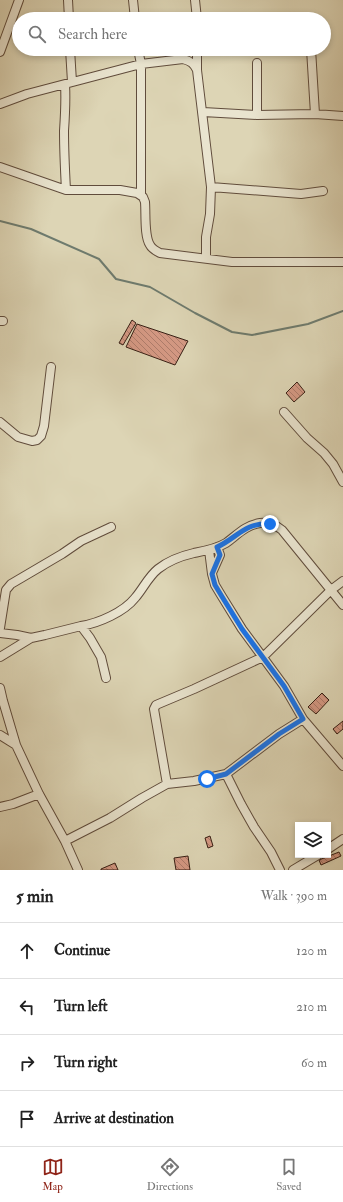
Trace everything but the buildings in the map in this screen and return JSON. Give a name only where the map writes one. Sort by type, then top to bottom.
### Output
[{"type":"street","points":[[15,12],[19,0]]},
{"type":"street","points":[[68,0],[69,12]]},
{"type":"street","points":[[133,0],[134,12]]},
{"type":"street","points":[[195,0],[196,12]]},
{"type":"street","points":[[0,52],[12,19]]},
{"type":"street","points":[[66,190],[64,130],[70,56]]},
{"type":"street","points":[[139,56],[141,64],[141,195],[145,202],[147,237],[148,243],[151,247],[160,253],[232,262],[343,262]]},
{"type":"street","points":[[197,56],[197,70],[211,187],[210,214],[206,237],[206,258]]},
{"type":"street","points":[[311,56],[315,114]]},
{"type":"street","points":[[0,104],[27,94],[141,64],[189,60],[197,70]]},
{"type":"street","points":[[257,63],[258,115]]},
{"type":"street","points":[[202,112],[258,115],[315,114],[343,116]]},
{"type":"street","points":[[0,168],[66,190],[120,190],[141,195]]},
{"type":"street","points":[[211,187],[301,194],[323,191]]},
{"type":"street","points":[[0,422],[18,437],[32,441],[37,440],[41,436],[44,426],[51,367]]},
{"type":"street","points":[[284,412],[307,438],[324,453],[333,464],[343,482]]},
{"type":"street","points":[[0,657],[31,638],[97,622],[109,617],[129,604],[151,575],[170,561],[225,543],[242,530],[261,523],[276,525],[282,530],[343,605]]},
{"type":"street","points":[[0,628],[6,590],[11,584],[81,541],[111,527]]},
{"type":"street","points":[[213,548],[212,574],[215,585],[242,629],[284,686],[303,719],[343,766]]},
{"type":"street","points":[[167,784],[154,709],[156,705],[262,657],[331,590],[343,581]]},
{"type":"street","points":[[81,626],[101,657],[106,678]]},
{"type":"street","points":[[0,633],[31,638]]},
{"type":"street","points":[[0,688],[3,712],[16,745],[39,794],[65,840],[78,870]]},
{"type":"street","points":[[65,840],[110,818],[167,784],[194,781],[226,774],[266,743],[303,719]]},
{"type":"street","points":[[0,734],[16,745]]},
{"type":"street","points":[[226,774],[254,828],[271,852],[280,870]]},
{"type":"street","points":[[0,808],[39,794]]},
{"type":"street","points":[[331,847],[343,839]]},
{"type":"street","points":[[293,870],[313,858]]},
{"type":"waterway","points":[[0,221],[31,229],[99,259],[116,279],[150,287],[232,332],[252,335],[308,324],[343,311]]},
{"type":"route","points":[[207,779],[226,774],[279,734],[303,719],[284,686],[242,629],[215,585],[212,574],[220,555],[217,547],[242,530],[253,525],[261,523],[270,524]]}]
